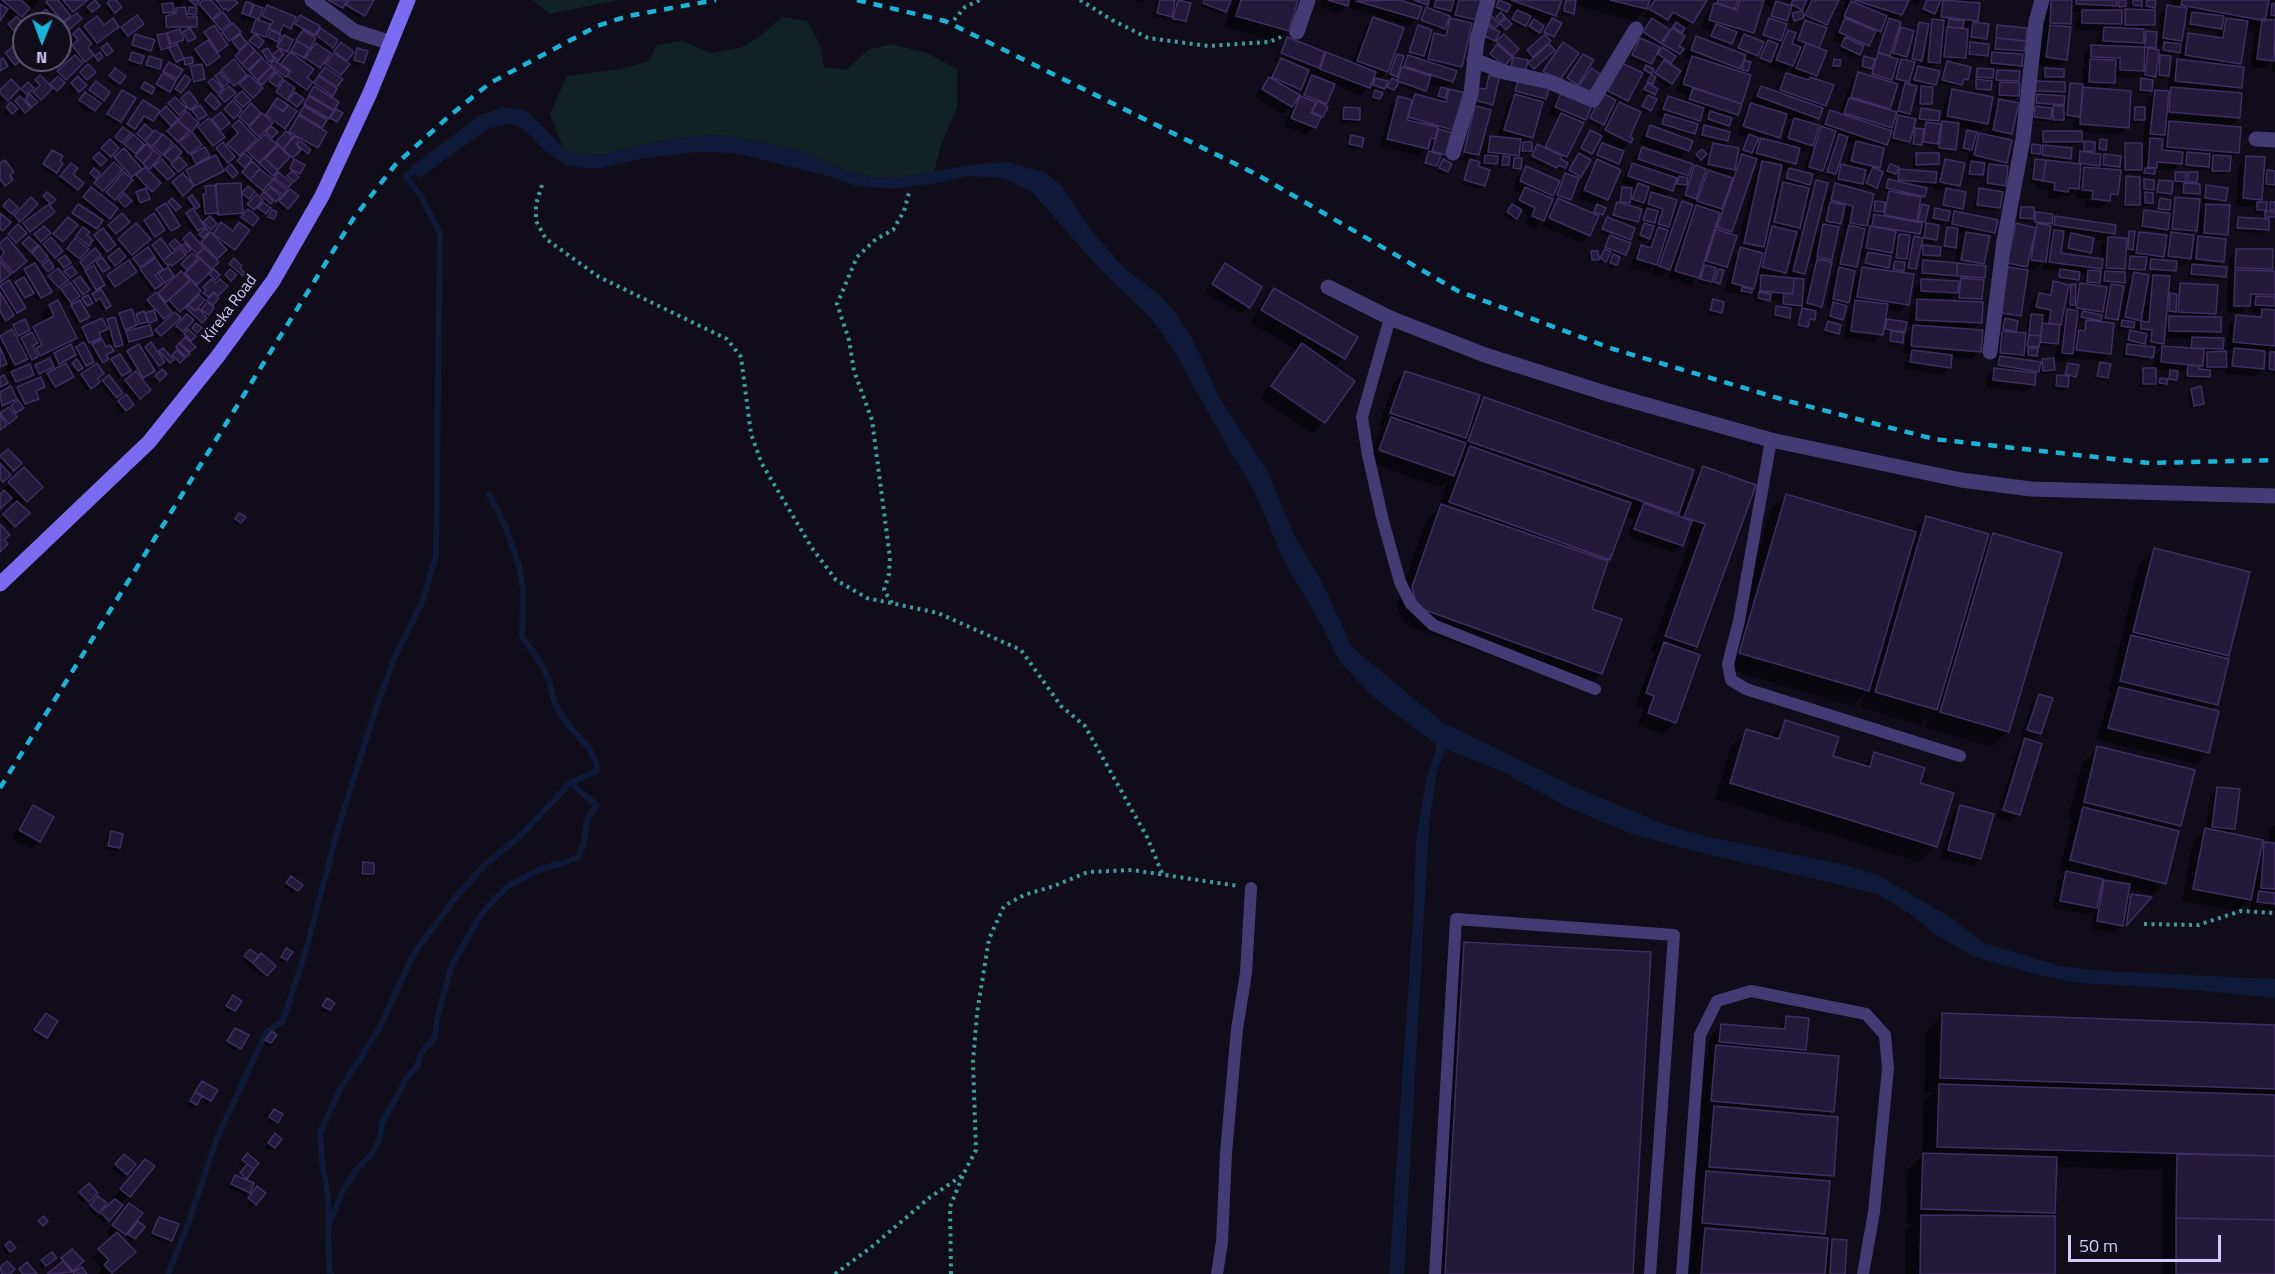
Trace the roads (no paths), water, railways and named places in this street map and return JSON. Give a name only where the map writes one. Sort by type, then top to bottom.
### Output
[{"type":"main road","name":"Kireka Road","points":[[0,584],[149,441],[218,356],[273,281],[322,196],[408,0]]},
{"type":"street","points":[[312,0],[354,31],[391,43]]},
{"type":"street","points":[[1297,32],[1308,0]]},
{"type":"street","points":[[1453,153],[1471,93],[1477,40],[1488,0]]},
{"type":"street","points":[[1990,352],[2002,251],[2023,139],[2033,42],[2042,0]]},
{"type":"street","points":[[1474,60],[1504,72],[1550,82],[1593,100],[1636,29]]},
{"type":"street","points":[[2256,139],[2275,140]]},
{"type":"street","points":[[1328,287],[1390,318],[1485,355],[1608,394],[1771,440],[1961,480],[2031,489],[2275,496]]},
{"type":"lane","points":[[1390,318],[1362,417],[1383,521],[1400,582],[1411,604],[1433,625],[1595,689]]},
{"type":"lane","points":[[1771,440],[1739,621],[1728,664],[1731,680],[1746,689],[1960,756]]},
{"type":"lane","points":[[1217,1274],[1222,1242],[1226,1153],[1237,1029],[1246,973],[1251,888]]},
{"type":"lane","points":[[1435,1274],[1456,919],[1674,935],[1650,1274]]},
{"type":"lane","points":[[1682,1274],[1700,1035],[1717,1000],[1751,991],[1866,1014],[1885,1035],[1887,1068],[1876,1190],[1863,1274]]},
{"type":"water","points":[[503,107],[525,110],[563,148],[582,155],[604,154],[694,136],[719,135],[763,142],[807,153],[840,168],[870,177],[897,178],[975,164],[1009,162],[1046,173],[1062,186],[1091,230],[1124,268],[1160,295],[1192,338],[1219,397],[1267,470],[1295,537],[1320,578],[1352,647],[1442,722],[1573,786],[1666,825],[1709,837],[1846,865],[1880,876],[1953,919],[1981,942],[2060,966],[2105,971],[2275,979],[2275,998],[2184,989],[2079,983],[2038,975],[1974,957],[1935,934],[1913,916],[1878,894],[1694,851],[1632,834],[1567,807],[1503,772],[1446,749],[1437,771],[1429,826],[1404,1274],[1389,1274],[1414,903],[1416,840],[1426,780],[1437,745],[1371,695],[1340,662],[1283,559],[1255,492],[1172,347],[1149,316],[1097,266],[1033,193],[1003,178],[967,176],[896,189],[856,186],[828,176],[734,153],[698,152],[639,159],[601,168],[584,168],[566,165],[544,150],[524,129],[510,124],[489,128],[420,178],[410,168],[479,116]]},
{"type":"waterway","points":[[168,1274],[188,1224],[217,1138],[266,1033],[283,1021],[306,950],[337,832],[375,711],[394,659],[422,602],[436,556],[440,233],[422,198],[406,176],[418,168]]},
{"type":"waterway","points":[[331,1274],[329,1271],[328,1196],[320,1133],[340,1089],[379,1029],[414,953],[456,897],[484,866],[523,833],[570,783],[597,771],[596,761],[588,747],[569,726],[555,705],[549,680],[541,663],[522,637],[523,590],[519,566],[505,525],[489,495]]},
{"type":"waterway","points":[[329,1224],[342,1192],[357,1169],[371,1155],[380,1138],[382,1123],[408,1076],[417,1067],[422,1052],[435,1037],[437,1018],[451,967],[477,921],[508,886],[543,868],[578,857],[584,843],[587,820],[597,805],[570,783]]},
{"type":"railway","points":[[0,788],[353,219],[395,165],[490,83],[597,26],[628,16],[716,0]]},
{"type":"railway","points":[[857,0],[945,21],[1256,174],[1458,291],[1613,349],[1788,401],[1934,439],[2150,463],[2275,460]]}]
